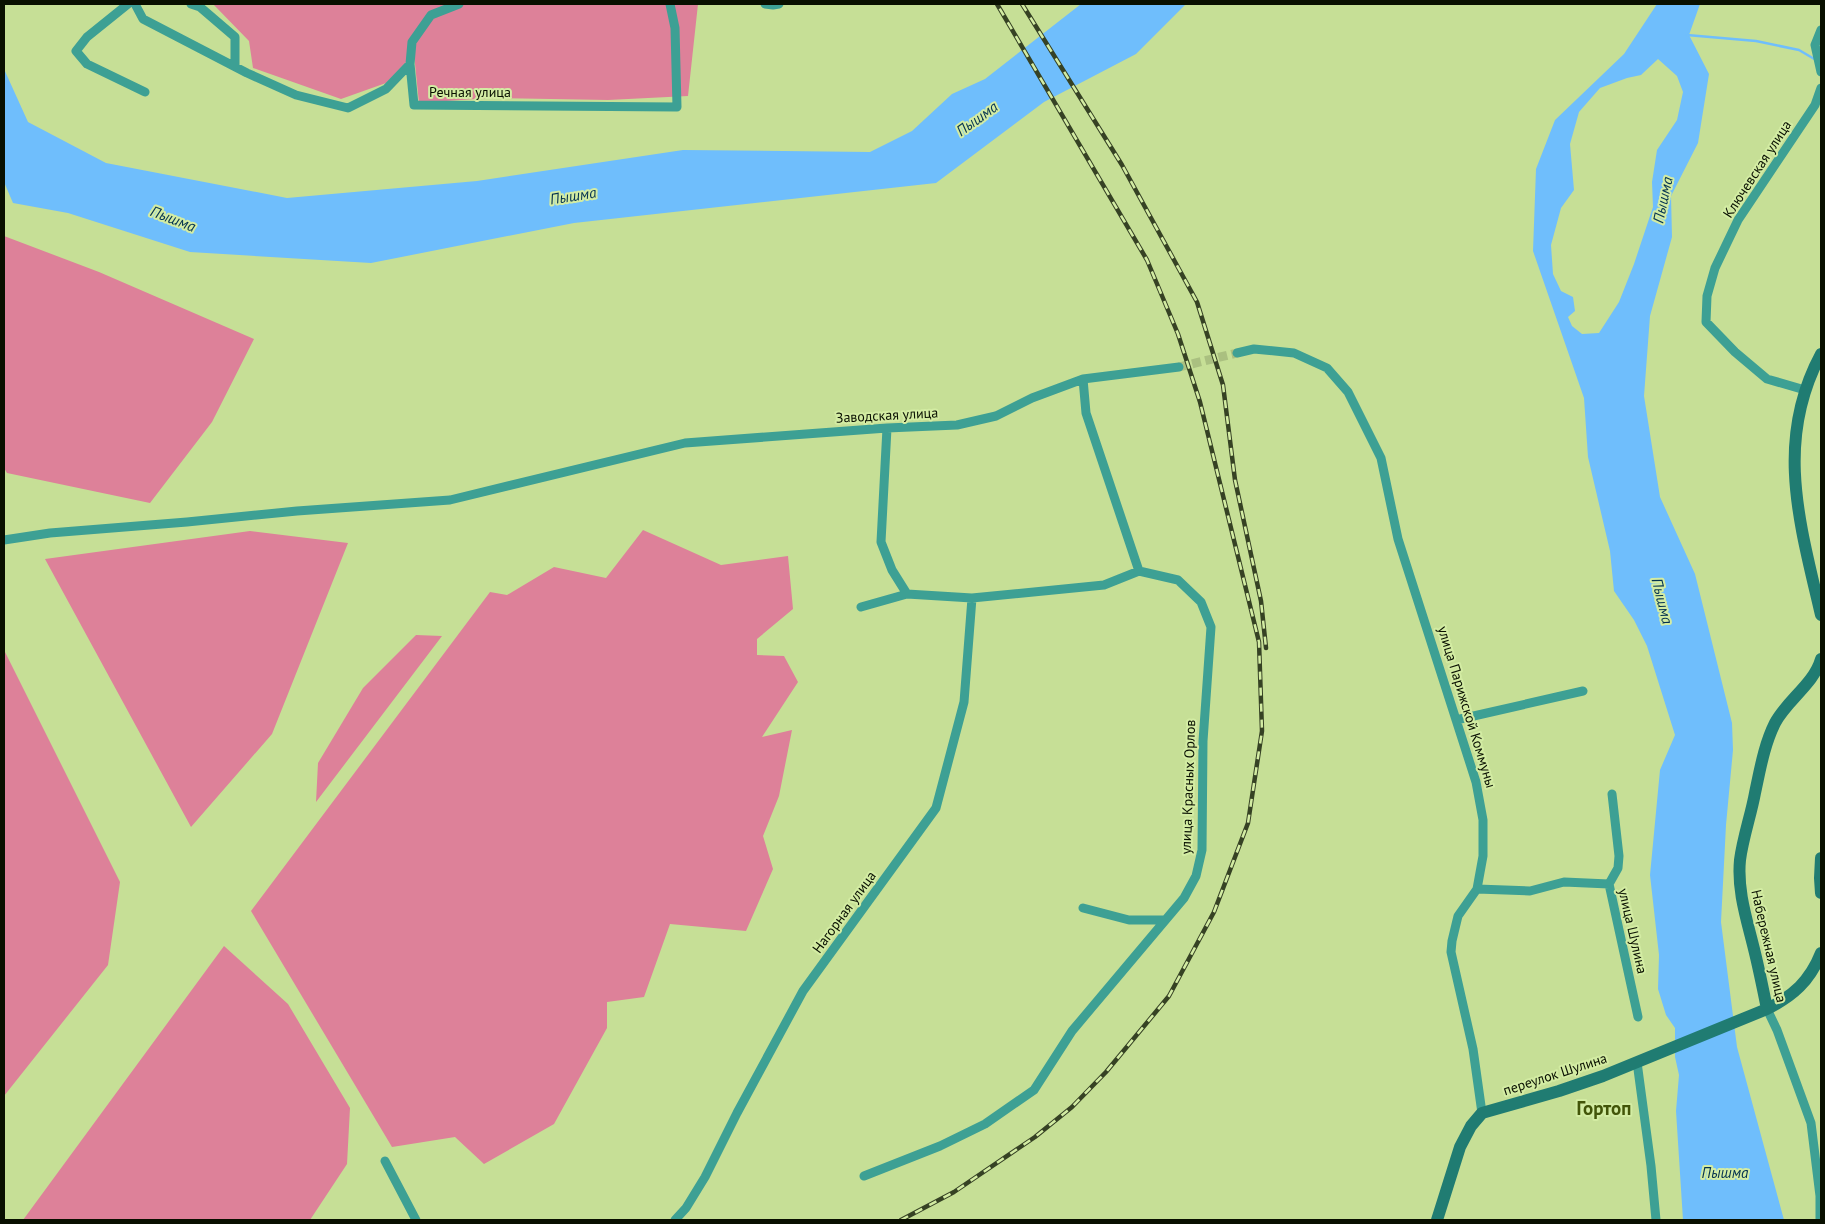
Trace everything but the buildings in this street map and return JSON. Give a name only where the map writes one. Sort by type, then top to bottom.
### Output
[{"type":"main road","points":[[1821,354],[1805,390],[1797,418],[1794,460],[1798,513],[1821,615]]},
{"type":"main road","name":"Набережная улица","points":[[1767,1009],[1744,914],[1740,887],[1740,860],[1764,752],[1775,724],[1789,703],[1806,684],[1821,659]]},
{"type":"main road","points":[[1821,858],[1821,893]]},
{"type":"main road","name":"переулок Шулина","points":[[1482,1113],[1603,1076],[1767,1009],[1792,995],[1815,968],[1821,953]]},
{"type":"main road","points":[[1437,1220],[1460,1147],[1471,1126],[1482,1113]]},
{"type":"street","points":[[128,4],[87,36],[76,51],[87,64],[145,92]]},
{"type":"street","points":[[134,4],[143,19],[235,66],[296,95],[348,108],[386,90],[410,64],[412,42],[431,15],[459,4]]},
{"type":"street","points":[[191,4],[200,7],[235,37],[235,66]]},
{"type":"street","name":"Речная улица","points":[[410,64],[414,105],[677,107],[675,28],[670,4]]},
{"type":"street","points":[[765,4],[779,4]]},
{"type":"street","points":[[1821,30],[1815,45],[1821,72]]},
{"type":"street","name":"Ключевская улица","points":[[1805,390],[1767,379],[1735,352],[1706,322],[1707,296],[1715,268],[1738,220],[1816,104],[1821,88]]},
{"type":"street","name":"улица Парижской Коммуны","points":[[1237,353],[1254,349],[1294,353],[1327,368],[1348,392],[1381,458],[1398,539],[1476,782],[1484,820],[1483,856],[1477,889],[1458,916],[1451,952],[1473,1049],[1482,1113]]},
{"type":"street","name":"Заводская улица","points":[[4,540],[50,533],[297,511],[450,500],[684,443],[887,428],[957,425],[996,416],[1032,398],[1083,379],[1180,367]]},
{"type":"street","points":[[861,607],[907,594],[972,598],[1104,585],[1139,571],[1086,413],[1083,379]]},
{"type":"street","points":[[887,428],[881,542],[892,570],[907,594]]},
{"type":"street","name":"улица Красных Орлов","points":[[864,1176],[940,1146],[985,1124],[1034,1090],[1072,1031],[1184,898],[1196,876],[1202,850],[1203,741],[1211,627],[1201,602],[1178,580],[1139,571]]},
{"type":"street","name":"Нагорная улица","points":[[675,1220],[686,1208],[706,1177],[737,1113],[803,991],[936,808],[964,702],[972,598]]},
{"type":"street","points":[[1456,720],[1583,691]]},
{"type":"street","name":"улица Шулина","points":[[1612,794],[1618,868],[1609,884],[1638,1017]]},
{"type":"street","points":[[1477,889],[1530,891],[1564,882],[1609,884]]},
{"type":"street","points":[[1083,908],[1130,920],[1164,920]]},
{"type":"street","name":"Набережная улица","points":[[1767,1009],[1778,1030],[1812,1122],[1821,1196],[1820,1220]]},
{"type":"street","points":[[1637,1062],[1656,1220]]},
{"type":"street","points":[[385,1161],[416,1220]]},
{"type":"shaded area","points":[[213,4],[698,4],[688,96],[608,100],[489,98],[419,103],[414,54],[386,83],[341,99],[253,68],[249,41]]},
{"type":"shaded area","points":[[4,236],[99,272],[254,339],[212,422],[150,503],[7,473],[4,468]]},
{"type":"shaded area","points":[[643,530],[721,565],[788,556],[793,609],[757,639],[757,655],[784,656],[798,682],[762,737],[792,730],[779,796],[763,836],[773,869],[746,931],[670,924],[644,997],[607,1002],[607,1028],[554,1124],[484,1164],[455,1137],[392,1147],[251,911],[490,592],[507,595],[554,567],[606,578]]},
{"type":"shaded area","points":[[250,531],[348,543],[272,734],[191,827],[45,559]]},
{"type":"shaded area","points":[[416,635],[442,636],[316,802],[318,763],[363,688]]},
{"type":"shaded area","points":[[4,650],[120,882],[108,965],[4,1096]]},
{"type":"shaded area","points":[[224,946],[288,1004],[350,1108],[347,1164],[310,1220],[23,1220]]},
{"type":"water","name":"Пышма","points":[[1081,4],[1186,4],[1136,54],[1044,102],[936,183],[574,223],[371,263],[190,252],[68,213],[13,203],[4,182],[4,69],[28,122],[106,163],[287,198],[477,181],[683,150],[870,152],[912,131],[952,94],[985,79]]},
{"type":"water","name":"Пышма","points":[[1657,4],[1700,4],[1689,35],[1709,74],[1698,143],[1671,196],[1672,237],[1650,316],[1644,396],[1660,497],[1695,574],[1732,723],[1733,750],[1726,825],[1721,922],[1737,1047],[1784,1220],[1683,1220],[1676,1111],[1679,1075],[1675,1057],[1675,1028],[1666,1015],[1658,989],[1659,955],[1650,875],[1660,770],[1675,735],[1647,646],[1634,620],[1614,591],[1610,551],[1588,457],[1584,398],[1533,251],[1536,169],[1555,120],[1624,54]],"holes":[[[1658,59],[1677,76],[1683,92],[1677,120],[1657,150],[1652,182],[1653,207],[1634,264],[1619,302],[1599,333],[1582,334],[1572,326],[1568,317],[1575,311],[1573,297],[1561,291],[1553,274],[1551,245],[1561,208],[1574,190],[1570,144],[1579,112],[1600,88],[1641,75]]]},
{"type":"waterway","points":[[1687,35],[1756,41],[1799,50],[1816,60]]},
{"type":"tunnel","points":[[1179,367],[1237,353]]},
{"type":"railway","points":[[901,1220],[954,1192],[1035,1137],[1072,1107],[1106,1072],[1169,996],[1214,912],[1248,823],[1262,731],[1259,642],[1200,402],[1178,334],[1147,260],[997,4]]},
{"type":"railway","points":[[1022,4],[1122,165],[1197,302],[1223,385],[1235,480],[1261,601],[1266,648]]},
{"type":"district","name":"Гортоп","points":[[1604,1108]]}]
